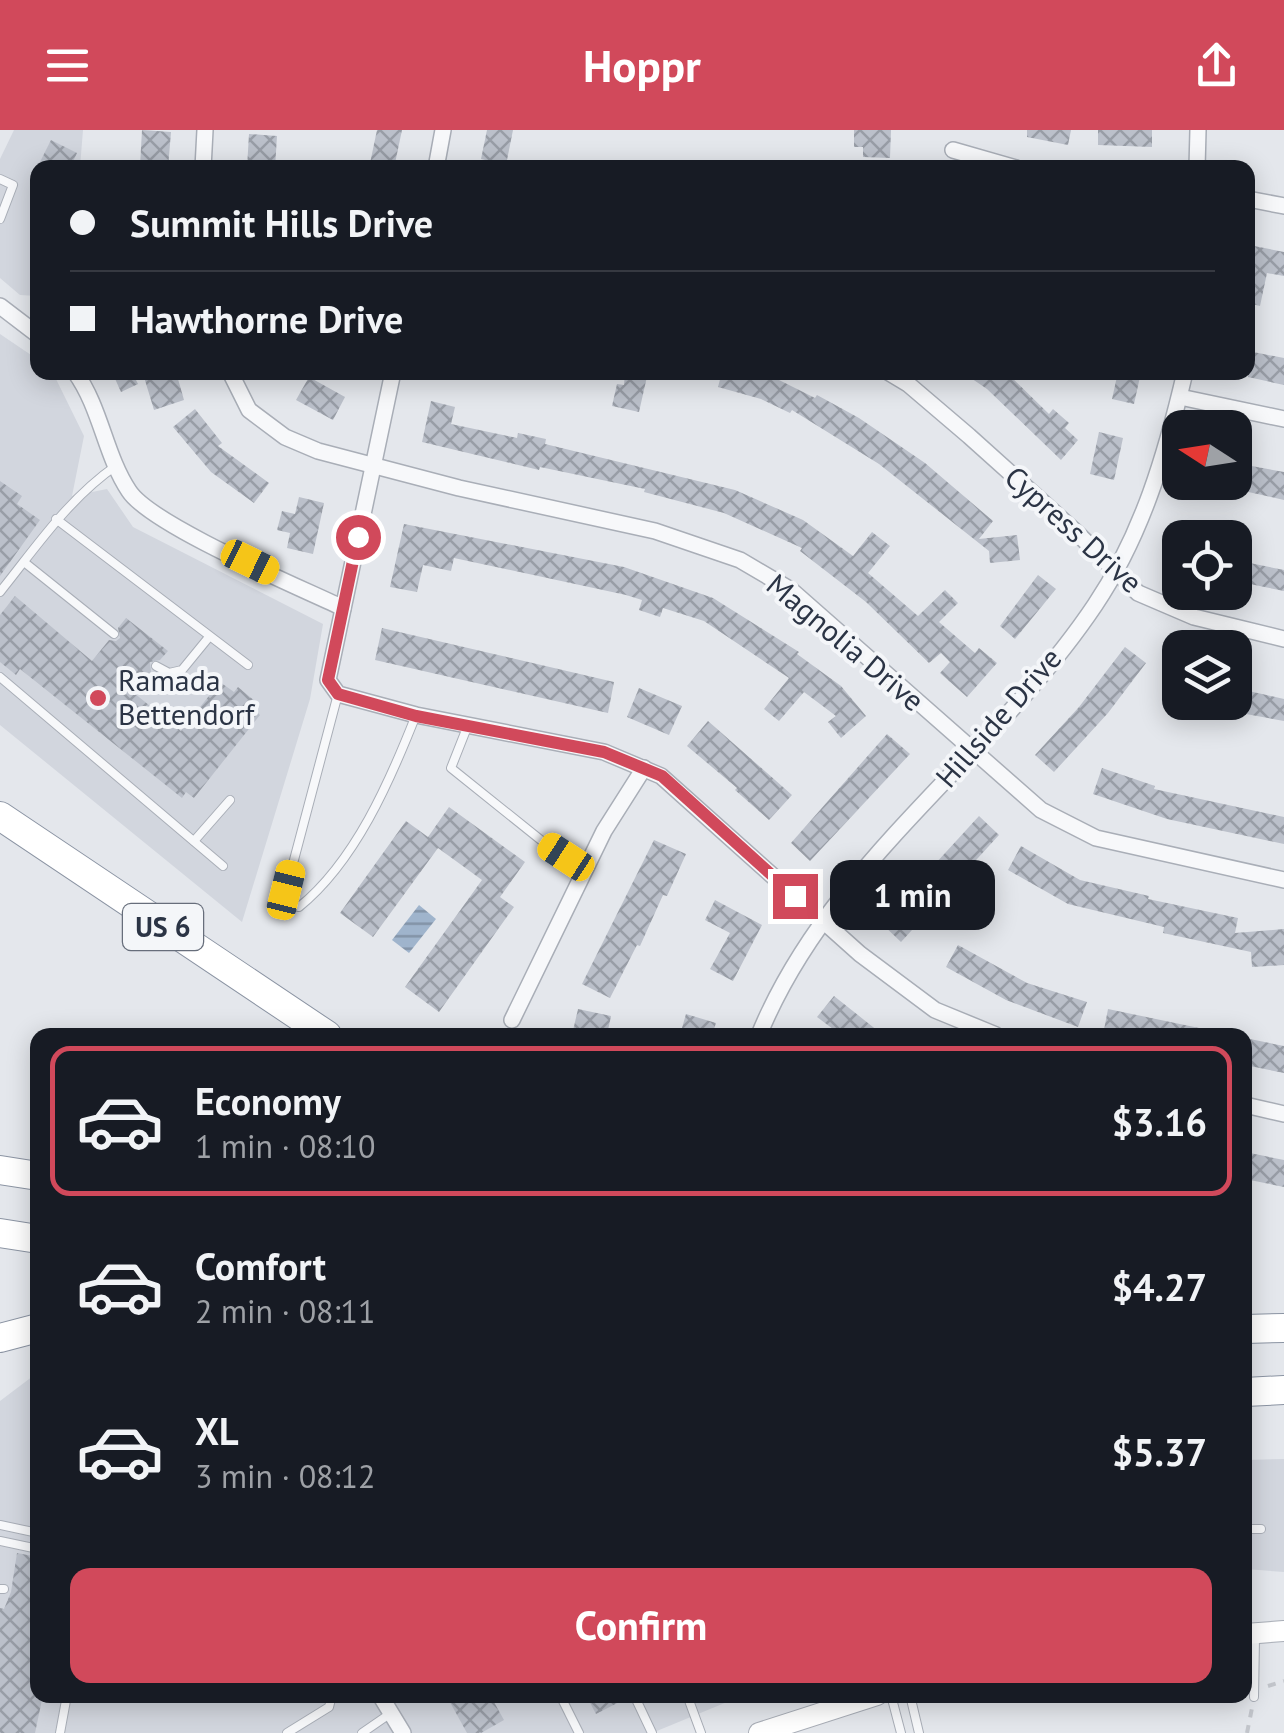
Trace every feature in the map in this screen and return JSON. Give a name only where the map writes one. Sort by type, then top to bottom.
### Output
[{"type":"highway","name":"US 6","points":[[0,816],[316,1028]]},
{"type":"highway","points":[[0,1170],[30,1175]]},
{"type":"highway","points":[[0,1234],[30,1238]]},
{"type":"highway","points":[[1252,1329],[1284,1328]]},
{"type":"highway","points":[[0,1338],[30,1330]]},
{"type":"highway","points":[[1252,1392],[1284,1390]]},
{"type":"main road","points":[[1252,1634],[1284,1631]]},
{"type":"main road","points":[[759,1733],[846,1703]]},
{"type":"street","points":[[203,160],[205,130]]},
{"type":"street","points":[[438,160],[444,130]]},
{"type":"street","points":[[1197,160],[1198,130]]},
{"type":"street","points":[[953,150],[988,160]]},
{"type":"street","points":[[1255,200],[1284,206]]},
{"type":"street","points":[[0,306],[30,329]]},
{"type":"street","points":[[80,380],[129,492],[144,506],[187,532],[343,608]]},
{"type":"street","name":"Magnolia Drive","points":[[234,380],[249,410],[285,437],[318,451],[655,531],[740,560],[791,590],[1041,810],[1096,838],[1284,880]]},
{"type":"street","points":[[391,380],[328,680],[338,694],[416,716],[604,752],[662,776],[860,954],[936,1010],[979,1028]]},
{"type":"street","name":"Cypress Drive","points":[[901,380],[969,436],[1138,594],[1194,617],[1284,639]]},
{"type":"street","name":"Hillside Drive","points":[[762,1028],[822,919],[1013,708],[1094,606],[1137,534],[1184,380]]},
{"type":"street","points":[[1180,397],[1284,420]]},
{"type":"street","points":[[512,1020],[604,830],[644,768]]},
{"type":"street","points":[[1252,1107],[1284,1114]]},
{"type":"street","points":[[385,1703],[403,1733]]},
{"type":"lane","points":[[0,179],[13,185],[0,219]]},
{"type":"lane","points":[[0,592],[56,519],[90,484],[117,465]]},
{"type":"lane","points":[[56,519],[248,665]]},
{"type":"lane","points":[[24,562],[114,634]]},
{"type":"lane","points":[[156,666],[170,673],[182,670],[209,637]]},
{"type":"lane","points":[[0,677],[222,866]]},
{"type":"lane","points":[[338,694],[286,890],[290,906],[300,908],[314,896],[354,840],[390,782],[416,716]]},
{"type":"lane","points":[[468,726],[451,768],[547,845],[585,869]]},
{"type":"lane","points":[[194,841],[230,800]]},
{"type":"lane","points":[[0,1525],[30,1531]]},
{"type":"lane","points":[[1252,1529],[1261,1529]]},
{"type":"lane","points":[[0,1541],[30,1547]]},
{"type":"lane","points":[[1252,1666],[1254,1697]]},
{"type":"lane","points":[[60,1733],[66,1703]]},
{"type":"lane","points":[[287,1733],[330,1703]]},
{"type":"lane","points":[[564,1703],[579,1733]]},
{"type":"lane","points":[[638,1703],[652,1733]]},
{"type":"lane","points":[[690,1703],[701,1733]]},
{"type":"lane","points":[[893,1703],[901,1733]]},
{"type":"lane","points":[[912,1703],[918,1733]]},
{"type":"lane","points":[[362,1733],[391,1713]]},
{"type":"shaded area","points":[[14,130],[83,130],[81,160],[30,160],[30,296],[20,295],[0,278],[0,159]]},
{"type":"shaded area","points":[[0,334],[30,354],[30,380],[56,380],[84,436],[72,496],[107,489],[133,527],[323,624],[310,699],[242,922],[0,725]]},
{"type":"shaded area","points":[[30,1378],[30,1703],[725,1703],[652,1733],[0,1733],[0,1401]]},
{"type":"shaded area","points":[[1284,1459],[1284,1572],[1252,1570],[1252,1460]]},
{"type":"water","points":[[419,905],[436,919],[409,953],[392,940]]},
{"type":"building","points":[[142,130],[171,132],[169,160],[140,160]]},
{"type":"building","points":[[377,130],[402,130],[396,160],[371,160]]},
{"type":"building","points":[[487,130],[513,130],[507,160],[481,159]]},
{"type":"building","points":[[854,130],[891,130],[890,158],[863,157],[863,147],[854,147]]},
{"type":"building","points":[[1027,130],[1071,130],[1068,145],[1027,137]]},
{"type":"building","points":[[1098,130],[1152,130],[1152,147],[1098,145]]},
{"type":"building","points":[[249,134],[277,136],[276,160],[247,160]]},
{"type":"building","points":[[51,140],[77,153],[74,160],[41,160]]},
{"type":"building","points":[[1255,246],[1284,252],[1284,276],[1267,273],[1260,306],[1255,305]]},
{"type":"building","points":[[1255,352],[1284,358],[1284,385],[1255,379]]},
{"type":"building","points":[[116,380],[136,380],[138,384],[121,392]]},
{"type":"building","points":[[145,380],[178,380],[184,400],[154,410]]},
{"type":"building","points":[[307,380],[345,397],[333,420],[296,400]]},
{"type":"building","points":[[624,380],[646,380],[639,412],[612,406],[617,384],[624,385]]},
{"type":"building","points":[[720,380],[779,380],[859,418],[925,463],[993,521],[979,539],[1017,535],[1020,560],[990,563],[989,551],[879,464],[792,410],[790,413],[761,399],[718,387]]},
{"type":"building","points":[[974,380],[1014,380],[1049,414],[1053,409],[1069,423],[1065,428],[1078,440],[1061,460]]},
{"type":"building","points":[[1116,380],[1139,380],[1134,404],[1112,399]]},
{"type":"building","points":[[431,401],[455,407],[451,424],[517,438],[518,433],[546,439],[545,444],[735,490],[803,520],[853,556],[872,532],[890,546],[868,573],[918,616],[945,590],[958,603],[939,622],[975,653],[979,648],[997,663],[967,697],[940,673],[950,662],[941,653],[929,663],[866,602],[800,551],[802,548],[724,513],[644,492],[645,489],[540,467],[539,470],[422,442]]},
{"type":"building","points":[[195,409],[222,443],[218,446],[269,483],[254,503],[211,472],[173,427]]},
{"type":"building","points":[[1099,432],[1123,438],[1114,480],[1090,474]]},
{"type":"building","points":[[1252,466],[1284,472],[1284,500],[1252,493]]},
{"type":"building","points":[[0,481],[22,496],[17,504],[40,520],[0,576]]},
{"type":"building","points":[[299,497],[324,503],[313,554],[287,548],[290,533],[277,530],[282,511],[295,514]]},
{"type":"building","points":[[404,524],[624,567],[713,598],[799,652],[841,686],[866,716],[841,738],[828,722],[836,716],[804,692],[779,721],[764,709],[789,678],[704,621],[663,608],[660,617],[639,610],[642,600],[626,595],[454,558],[451,571],[423,565],[417,592],[390,587]]},
{"type":"building","points":[[1252,563],[1284,570],[1284,591],[1252,584]]},
{"type":"building","points":[[1038,575],[1056,589],[1015,639],[1000,626]]},
{"type":"building","name":"Ramada Bettendorf","points":[[15,596],[92,661],[109,640],[120,638],[118,628],[126,618],[168,651],[160,660],[150,662],[151,672],[134,693],[181,731],[220,682],[234,692],[238,687],[256,702],[252,708],[260,715],[194,798],[186,792],[182,798],[20,669],[16,675],[0,662],[0,615]]},
{"type":"building","points":[[382,628],[614,682],[608,713],[375,660]]},
{"type":"building","points":[[1125,647],[1146,663],[1108,713],[1054,772],[1035,755],[1079,707]]},
{"type":"building","points":[[639,688],[682,706],[669,735],[627,717]]},
{"type":"building","points":[[1252,692],[1284,699],[1284,721],[1252,715]]},
{"type":"building","points":[[708,721],[792,795],[769,820],[687,746]]},
{"type":"building","points":[[887,734],[910,754],[810,861],[791,843]]},
{"type":"building","points":[[1102,768],[1155,786],[1154,789],[1284,817],[1284,844],[1167,819],[1093,794]]},
{"type":"building","points":[[449,807],[525,862],[500,897],[514,907],[439,1012],[405,987],[482,880],[438,848],[373,937],[340,913],[406,821],[428,837]]},
{"type":"building","points":[[979,816],[999,835],[901,942],[881,923]]},
{"type":"building","points":[[654,840],[686,854],[610,998],[582,984]]},
{"type":"building","points":[[1021,846],[1080,880],[1238,918],[1235,933],[1284,929],[1284,965],[1252,967],[1251,952],[1163,933],[1164,927],[1068,904],[1008,870]]},
{"type":"building","points":[[715,900],[762,925],[733,981],[710,969],[730,933],[705,920]]},
{"type":"building","points":[[958,945],[1027,983],[1087,1002],[1078,1027],[1006,1000],[946,967]]},
{"type":"building","points":[[834,996],[874,1028],[832,1028],[817,1017]]},
{"type":"building","points":[[578,1009],[611,1016],[608,1028],[574,1028]]},
{"type":"building","points":[[1108,1009],[1199,1028],[1104,1028]]},
{"type":"building","points":[[686,1014],[716,1023],[714,1028],[682,1028]]},
{"type":"building","points":[[1252,1039],[1284,1046],[1284,1073],[1252,1066]]},
{"type":"building","points":[[1252,1153],[1284,1160],[1284,1187],[1252,1180]]},
{"type":"building","points":[[17,1553],[30,1555],[30,1703],[41,1703],[35,1733],[0,1733],[0,1608],[4,1609]]},
{"type":"building","points":[[450,1703],[494,1703],[504,1720],[481,1733],[467,1733]]},
{"type":"building","points":[[590,1703],[617,1703],[596,1714]]},
{"type":"place","name":"Ramada Bettendorf","points":[[98,698]]},
{"type":"route","points":[[358,537],[328,680],[338,694],[416,716],[604,752],[662,776],[795,896]]}]
